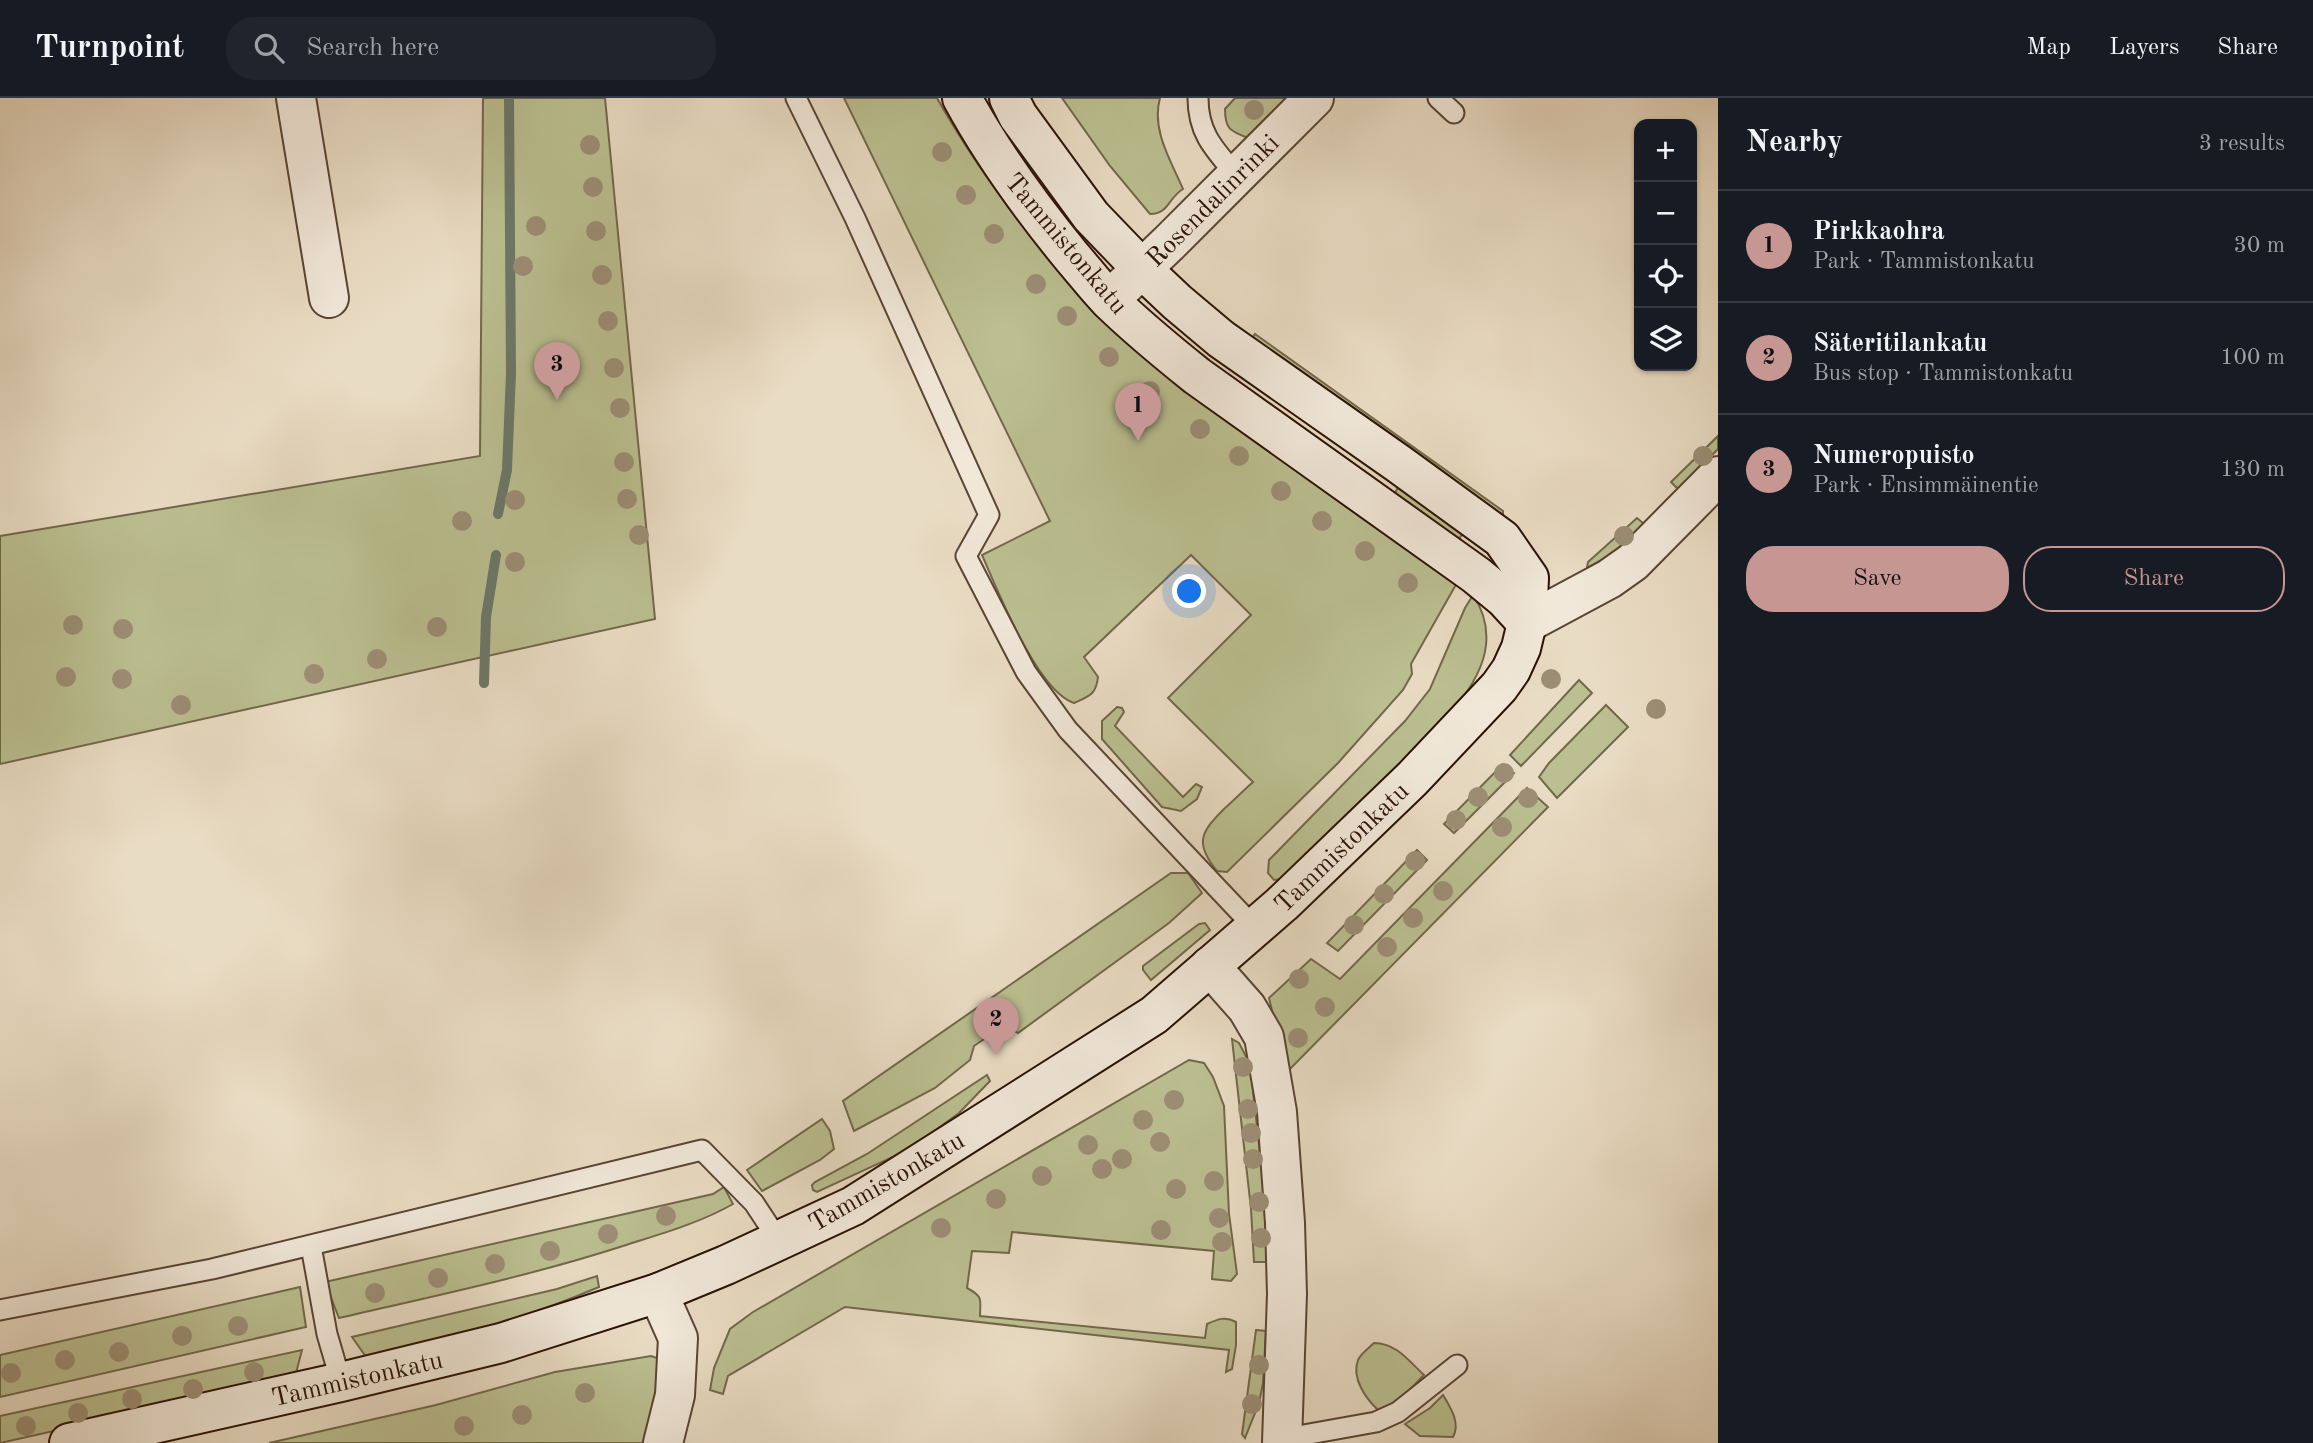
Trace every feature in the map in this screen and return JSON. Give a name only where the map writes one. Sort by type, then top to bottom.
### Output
[{"type":"street","points":[[296,98],[329,298]]},
{"type":"street","name":"Tammistonkatu","points":[[962,98],[983,136],[1018,187],[1051,232],[1108,300],[1196,376],[1476,575],[1504,598],[1527,623]]},
{"type":"street","name":"Tammistonkatu","points":[[69,1443],[501,1343],[658,1293],[726,1265],[853,1206],[1154,1015],[1255,928],[1412,779],[1499,687],[1511,670],[1521,648],[1527,623],[1529,578],[1502,539],[1221,339],[1142,269],[1091,216],[1018,116],[1009,98]]},
{"type":"street","name":"Rosendalinrinki","points":[[1108,300],[1314,98]]},
{"type":"street","points":[[1527,623],[1609,579],[1633,562],[1718,476]]},
{"type":"street","points":[[1210,966],[1247,1008],[1264,1037],[1277,1112],[1287,1294],[1282,1441]]},
{"type":"street","points":[[658,1293],[678,1338],[675,1395],[663,1443]]},
{"type":"lane","points":[[796,98],[855,218],[989,516],[966,556],[1026,672],[1068,730],[1255,928]]},
{"type":"lane","points":[[1198,98],[1198,114],[1207,140],[1237,176]]},
{"type":"lane","points":[[1438,98],[1454,113]]},
{"type":"lane","points":[[0,1310],[212,1269],[702,1150],[754,1203],[779,1241]]},
{"type":"lane","points":[[312,1246],[327,1334],[341,1382]]},
{"type":"lane","points":[[1282,1441],[1376,1422],[1398,1412],[1457,1365]]},
{"type":"green space","points":[[483,98],[605,98],[655,619],[0,764],[0,536],[480,456]]},
{"type":"green space","points":[[844,98],[937,98],[1005,203],[1085,300],[1458,581],[1411,664],[1412,674],[1403,690],[1338,763],[1227,872],[1217,871],[1205,853],[1203,838],[1216,817],[1253,782],[1168,698],[1251,615],[1191,555],[1084,657],[1098,677],[1096,688],[1091,694],[1074,703],[1060,695],[1046,680],[1020,638],[982,555],[1050,521]]},
{"type":"green space","points":[[1062,98],[1160,98],[1160,133],[1183,189],[1165,208],[1150,214],[1110,166]]},
{"type":"green space","points":[[1235,98],[1284,98],[1284,101],[1248,138],[1233,131],[1226,121],[1225,109]]},
{"type":"green space","points":[[1255,334],[1503,511],[1503,519],[1248,344]]},
{"type":"green space","points":[[1718,436],[1718,449],[1678,489],[1671,482]]},
{"type":"green space","points":[[1400,484],[1465,530],[1455,545],[1392,498]]},
{"type":"green space","points":[[1637,518],[1644,524],[1611,555],[1587,568],[1588,562]]},
{"type":"green space","points":[[1473,595],[1484,618],[1486,645],[1482,664],[1461,700],[1431,735],[1308,854],[1282,879],[1274,880],[1268,873],[1269,860],[1405,721],[1430,689]]},
{"type":"green space","points":[[1579,680],[1592,693],[1521,766],[1510,755]]},
{"type":"green space","points":[[1606,705],[1628,727],[1557,798],[1539,777],[1549,763]]},
{"type":"green space","points":[[1117,707],[1124,712],[1115,726],[1183,797],[1196,784],[1202,787],[1197,799],[1181,811],[1162,807],[1102,739],[1102,721]]},
{"type":"green space","points":[[1503,764],[1514,773],[1454,833],[1444,824]]},
{"type":"green space","points":[[1527,788],[1548,807],[1287,1072],[1269,998],[1311,959],[1340,979]]},
{"type":"green space","points":[[1417,850],[1427,860],[1338,951],[1327,943]]},
{"type":"green space","points":[[1171,873],[1188,873],[1202,893],[1169,923],[1018,1033],[1003,1026],[974,1046],[970,1060],[935,1088],[854,1131],[843,1101]]},
{"type":"green space","points":[[1205,923],[1210,930],[1151,980],[1143,966],[1199,924]]},
{"type":"green space","points":[[1232,1039],[1239,1043],[1250,1064],[1268,1226],[1267,1262],[1254,1262],[1251,1209]]},
{"type":"green space","points":[[1189,1060],[1204,1063],[1213,1077],[1224,1106],[1229,1214],[1237,1274],[1231,1281],[1212,1279],[1214,1251],[1012,1232],[1009,1253],[972,1251],[967,1288],[980,1299],[980,1316],[1205,1338],[1207,1324],[1222,1319],[1232,1320],[1236,1322],[1236,1345],[1232,1369],[1226,1372],[1229,1350],[845,1307],[728,1376],[723,1394],[710,1390],[714,1368],[730,1329],[753,1312]]},
{"type":"green space","points":[[987,1075],[990,1081],[959,1113],[908,1150],[817,1192],[813,1190],[812,1185],[815,1182],[867,1154]]},
{"type":"green space","points":[[822,1119],[830,1131],[834,1149],[820,1160],[762,1191],[747,1170]]},
{"type":"green space","points":[[724,1187],[733,1204],[693,1222],[588,1257],[482,1285],[339,1318],[325,1282],[713,1194]]},
{"type":"green space","points":[[597,1276],[599,1287],[543,1309],[457,1337],[369,1361],[352,1337],[557,1289]]},
{"type":"green space","points":[[300,1287],[306,1327],[0,1397],[0,1355]]},
{"type":"green space","points":[[1256,1330],[1266,1331],[1263,1383],[1259,1403],[1245,1438],[1242,1434]]},
{"type":"green space","points":[[1374,1343],[1396,1349],[1424,1375],[1403,1397],[1379,1411],[1365,1394],[1356,1374],[1359,1357]]},
{"type":"green space","points":[[302,1350],[295,1377],[0,1443],[0,1416]]},
{"type":"green space","points":[[651,1356],[657,1358],[659,1383],[647,1443],[269,1443],[436,1405],[555,1372]]},
{"type":"green space","points":[[1443,1395],[1455,1421],[1453,1437],[1420,1436],[1405,1424],[1430,1408]]},
{"type":"waterway","points":[[498,514],[507,470],[511,373],[509,98]]},
{"type":"waterway","points":[[484,683],[486,617],[496,555]]},
{"type":"place","name":"Numeropuisto","points":[[557,400]]},
{"type":"place","name":"Pirkkaohra","points":[[1138,441]]},
{"type":"place","name":"Säteritilankatu","points":[[996,1055]]}]
